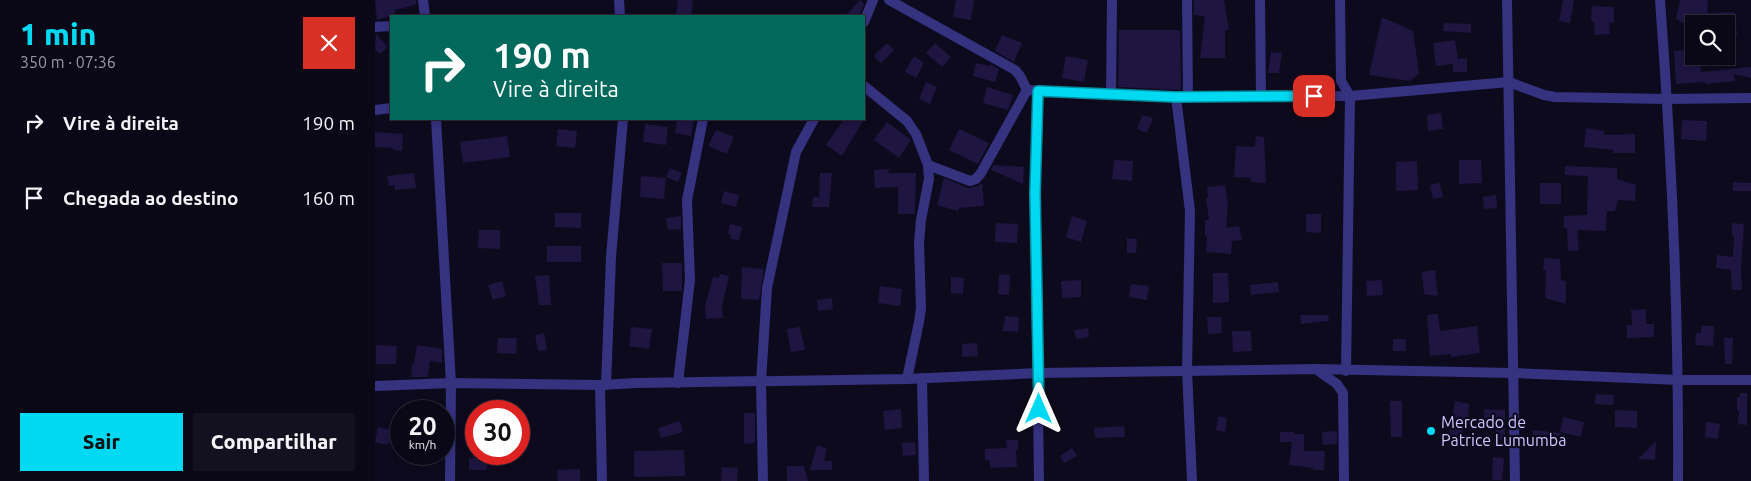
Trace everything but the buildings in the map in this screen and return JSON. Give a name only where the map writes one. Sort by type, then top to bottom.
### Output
[{"type":"street","points":[[423,0],[425,15]]},
{"type":"street","points":[[619,0],[620,15]]},
{"type":"street","points":[[865,20],[873,0]]},
{"type":"street","points":[[889,0],[1015,70],[1027,90]]},
{"type":"street","points":[[1111,94],[1112,0]]},
{"type":"street","points":[[1187,0],[1188,96]]},
{"type":"street","points":[[1260,0],[1261,96]]},
{"type":"street","points":[[1340,0],[1341,81],[1350,96],[1346,370]]},
{"type":"street","points":[[1507,0],[1515,481]]},
{"type":"street","points":[[1660,0],[1667,99],[1679,380],[1678,481]]},
{"type":"street","points":[[375,27],[390,26]]},
{"type":"street","points":[[1027,90],[1175,97],[1350,96],[1509,82],[1544,95],[1555,97],[1751,98]]},
{"type":"street","points":[[865,87],[907,121],[916,134],[928,166],[929,179],[921,220],[919,243],[921,308],[907,379]]},
{"type":"street","points":[[928,166],[971,180],[976,179],[1027,90]]},
{"type":"street","points":[[1038,91],[1035,193],[1039,481]]},
{"type":"street","points":[[1175,97],[1190,211],[1187,370],[1192,481]]},
{"type":"street","points":[[375,110],[390,108]]},
{"type":"street","points":[[435,120],[451,383],[450,481]]},
{"type":"street","points":[[603,481],[603,385],[611,257],[623,120]]},
{"type":"street","points":[[678,383],[690,280],[687,200],[703,120]]},
{"type":"street","points":[[763,481],[761,382],[767,288],[797,152],[813,120]]},
{"type":"street","points":[[1316,369],[1337,384],[1343,393],[1344,481]]},
{"type":"street","points":[[375,386],[451,383],[603,385],[907,379],[1039,373],[1316,369],[1679,380],[1751,380]]},
{"type":"street","points":[[922,378],[925,481]]},
{"type":"place","name":"Mercado de Patrice Lumumba","points":[[1431,431]]},
{"type":"route","points":[[1039,409],[1035,193],[1038,91],[1175,97],[1314,96]]}]
